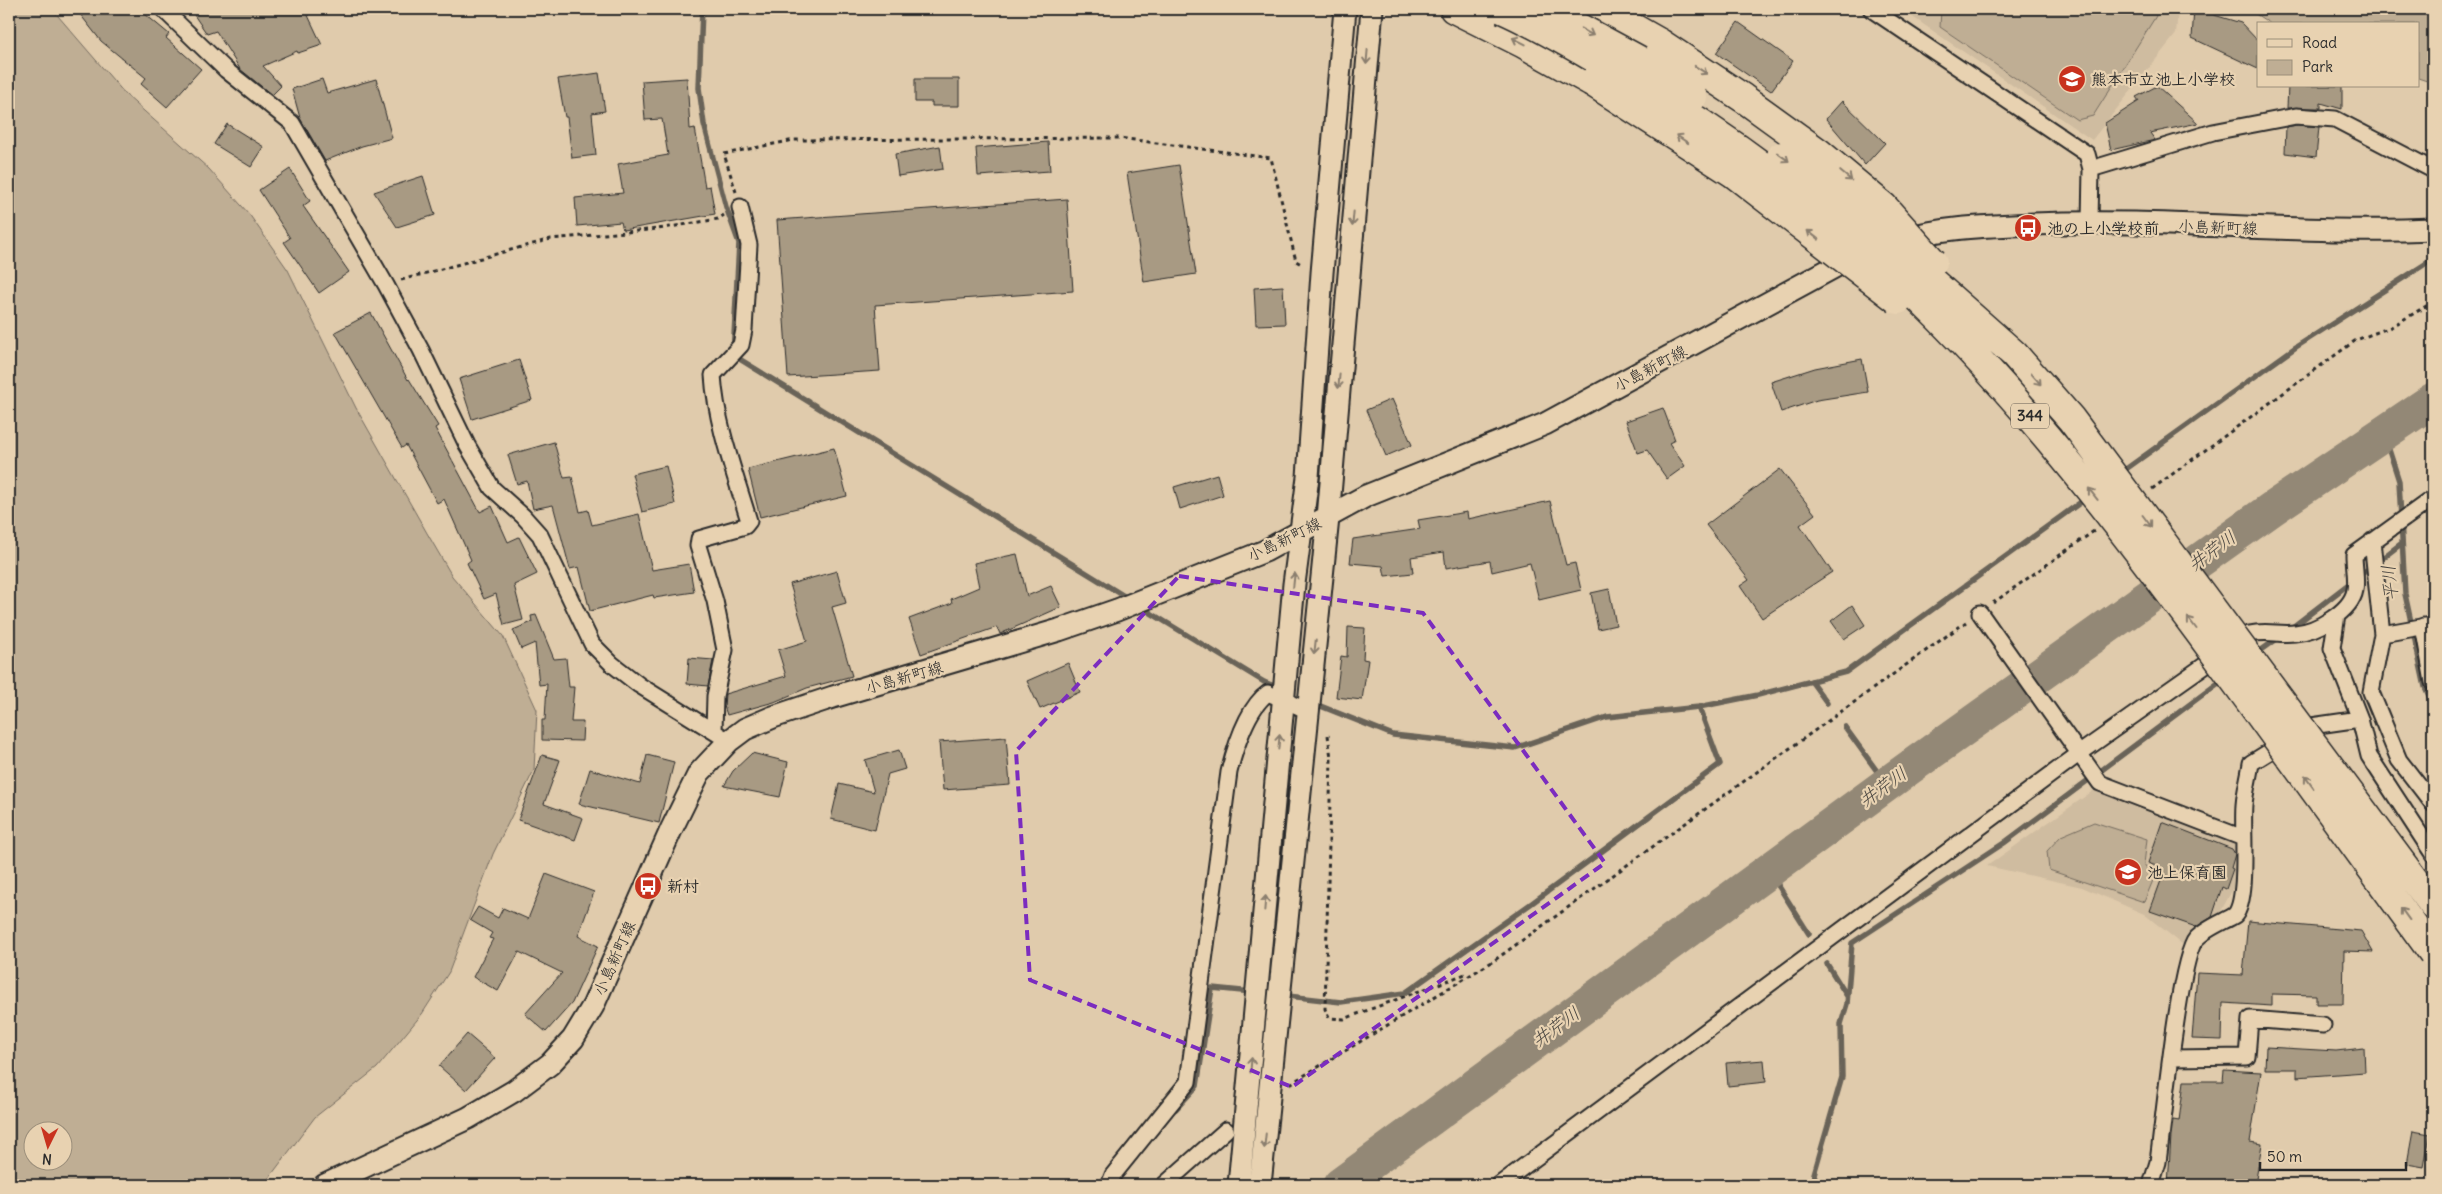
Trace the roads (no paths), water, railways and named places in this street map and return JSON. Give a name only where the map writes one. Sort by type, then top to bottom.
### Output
[{"type":"highway","points":[[1454,9],[1524,44],[1592,82],[1734,173],[1990,371]]},
{"type":"highway","name":"344","points":[[1502,9],[1563,40],[1698,120],[1772,172],[1877,259],[1990,371],[2047,436],[2136,548],[2433,953]]},
{"type":"highway","name":"344","points":[[1544,9],[1639,60],[1782,156],[1848,207],[2014,354],[2071,418],[2433,904]]},
{"type":"highway","points":[[1600,9],[1660,43],[1743,98],[1818,152],[1884,208],[2014,354]]},
{"type":"main road","points":[[1239,1185],[1299,533],[1308,477],[1322,273],[1345,9]]},
{"type":"main road","points":[[1260,1185],[1328,518],[1372,9]]},
{"type":"main road","name":"小島新町線","points":[[325,1185],[468,1118],[514,1091],[550,1064],[573,1039],[593,1006],[671,830],[700,773],[722,736],[773,717],[1059,630],[1116,610],[1265,551],[1366,496],[1545,424],[1838,265],[1901,240],[1952,230],[2090,222],[2322,231],[2433,229]]},
{"type":"street","points":[[162,9],[226,70],[292,123],[386,285],[421,350],[467,445],[492,488],[523,516],[540,535],[592,644],[612,664],[639,685],[722,736]]},
{"type":"street","points":[[1871,9],[2087,154],[2091,170],[2090,222]]},
{"type":"street","points":[[2091,170],[2213,132],[2296,116],[2336,120],[2433,170]]},
{"type":"street","points":[[722,736],[715,696],[725,650],[715,601],[698,546],[699,539],[745,526],[749,521],[726,444],[714,392],[713,375],[741,345],[744,330],[749,246],[740,206]]},
{"type":"street","points":[[1499,1185],[2083,758],[2248,634],[2266,631],[2292,634],[2310,631],[2337,615],[2347,606],[2355,592],[2354,556],[2415,509],[2433,498]]},
{"type":"street","points":[[2372,541],[2378,590],[2387,633],[2371,692],[2400,760],[2433,804]]},
{"type":"street","points":[[1980,613],[2100,783],[2243,838]]},
{"type":"street","points":[[2337,615],[2332,648],[2360,719],[2369,756],[2433,854]]},
{"type":"street","points":[[2387,633],[2425,626],[2433,682]]},
{"type":"street","points":[[1109,1185],[1113,1174],[1188,1082],[1228,772],[1236,745],[1260,699],[1268,693],[1308,711]]},
{"type":"street","points":[[2151,1185],[2158,1162],[2180,998],[2190,951],[2196,939],[2235,915],[2239,910],[2243,885],[2244,804],[2251,763],[2311,726],[2360,719]]},
{"type":"street","points":[[2172,1058],[2247,1056],[2250,1019],[2323,1025]]},
{"type":"street","points":[[1164,1185],[1226,1130]]},
{"type":"waterway","points":[[702,9],[699,88],[704,124],[726,207],[739,243],[733,355],[1129,599]]},
{"type":"waterway","points":[[2119,474],[2296,347],[2433,259]]},
{"type":"waterway","name":"井芹川","points":[[1340,1185],[1909,768],[2273,508],[2433,400]]},
{"type":"waterway","name":"平川","points":[[2384,434],[2399,481],[2405,594],[2425,687],[2433,705]]},
{"type":"waterway","points":[[1313,703],[1393,735],[1515,748],[1607,717],[1699,707],[1758,695],[1846,672],[2088,497]]},
{"type":"waterway","points":[[2290,629],[2402,543]]},
{"type":"waterway","points":[[1141,607],[1264,682],[1279,688]]},
{"type":"waterway","points":[[2256,654],[2281,636]]},
{"type":"waterway","points":[[1817,1185],[1814,1174],[1842,1077],[1841,1024],[1847,1004],[1852,943],[2004,843],[2225,678]]},
{"type":"waterway","points":[[1811,681],[1827,703]]},
{"type":"waterway","points":[[1261,993],[1341,1002],[1405,993],[1532,903],[1720,764],[1699,707]]},
{"type":"waterway","points":[[1845,727],[1887,785]]},
{"type":"waterway","points":[[1769,871],[1809,934]]},
{"type":"waterway","points":[[1827,964],[1847,996]]},
{"type":"waterway","points":[[1176,1109],[1197,1086],[1212,988],[1252,992]]},
{"type":"waterway","points":[[1368,1165],[1382,1185]]},
{"type":"place","name":"熊本市立池上小学校","points":[[2072,79]]},
{"type":"place","name":"池の上小学校前","points":[[2028,228]]},
{"type":"place","name":"池上保育園","points":[[2128,872]]},
{"type":"place","name":"新村","points":[[648,886]]}]
